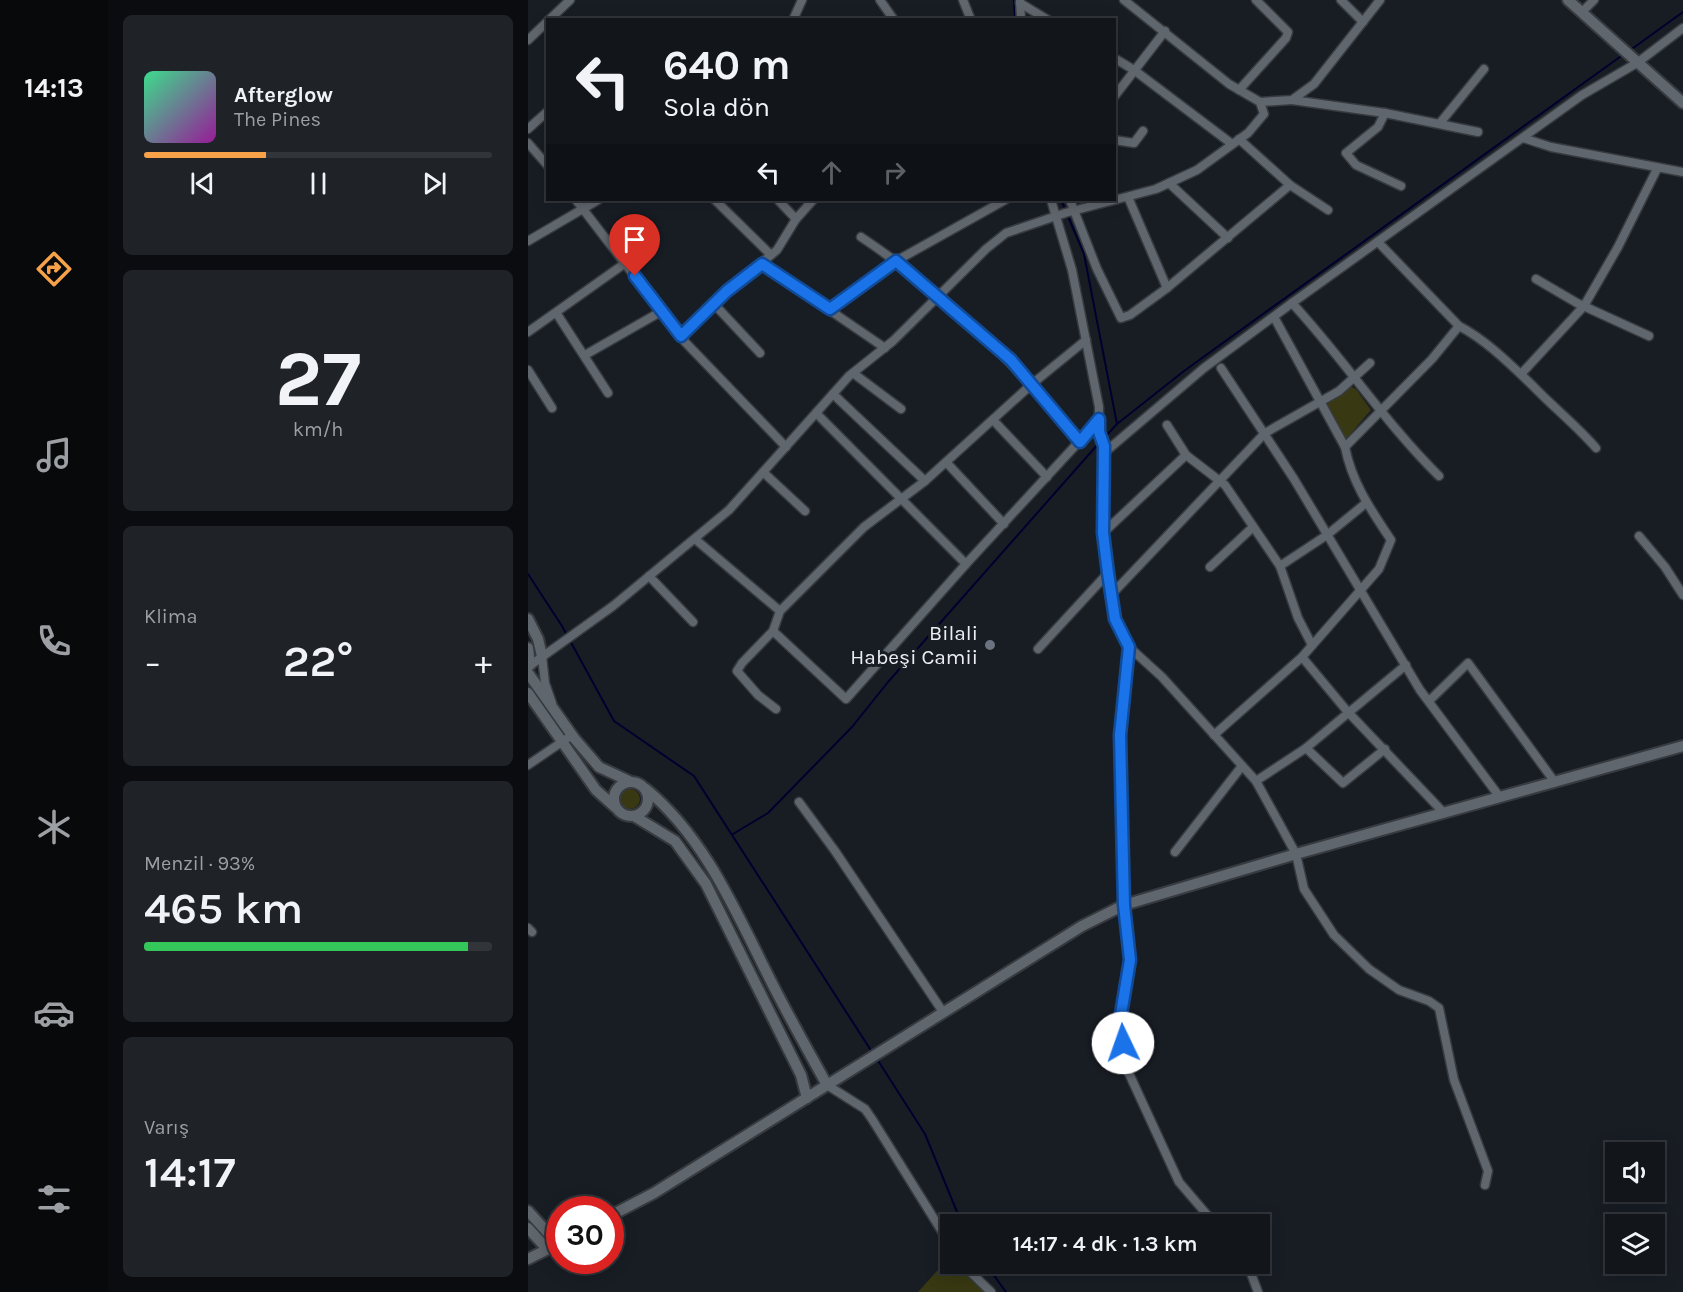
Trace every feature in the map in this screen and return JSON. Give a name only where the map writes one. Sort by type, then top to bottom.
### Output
[{"type":"street","points":[[551,18],[570,0]]},
{"type":"street","points":[[794,18],[802,0]]},
{"type":"street","points":[[880,0],[893,18]]},
{"type":"street","points":[[963,0],[970,18]]},
{"type":"street","points":[[1124,0],[1239,90],[1260,102],[1292,100],[1385,113],[1478,132]]},
{"type":"street","points":[[1239,90],[1286,38],[1288,32],[1256,0]]},
{"type":"street","points":[[1341,0],[1363,22]]},
{"type":"street","points":[[1292,100],[1314,84],[1380,0]]},
{"type":"street","points":[[1568,0],[1683,103]]},
{"type":"street","points":[[1582,12],[1594,0]]},
{"type":"street","points":[[1020,2],[1021,18]]},
{"type":"street","points":[[1020,2],[1045,18]]},
{"type":"street","points":[[528,40],[546,23]]},
{"type":"street","points":[[1104,449],[1204,368],[1292,303],[1582,95],[1683,28]]},
{"type":"street","points":[[1116,94],[1165,31]]},
{"type":"street","points":[[1116,59],[1236,142],[1290,185],[1328,210]]},
{"type":"street","points":[[1440,123],[1484,69]]},
{"type":"street","points":[[1116,197],[1128,197],[1169,183],[1197,170],[1236,142],[1264,114],[1260,102]]},
{"type":"street","points":[[528,129],[546,113]]},
{"type":"street","points":[[1385,113],[1378,127],[1346,153],[1356,165],[1401,186]]},
{"type":"street","points":[[1116,140],[1134,143],[1143,131]]},
{"type":"street","points":[[1523,138],[1551,147],[1657,169],[1683,172]]},
{"type":"street","points":[[528,143],[546,164]]},
{"type":"street","points":[[1521,374],[1584,306],[1657,169]]},
{"type":"street","points":[[1169,183],[1228,237]]},
{"type":"street","points":[[1052,201],[1067,213],[1121,318],[1130,315],[1167,288],[1290,185]]},
{"type":"street","points":[[1128,197],[1167,288]]},
{"type":"street","points":[[577,201],[681,336],[786,447]]},
{"type":"street","points":[[529,243],[582,207],[596,201]]},
{"type":"street","points":[[716,201],[771,255]]},
{"type":"street","points":[[779,201],[796,219]]},
{"type":"street","points":[[681,336],[771,255],[811,201]]},
{"type":"street","points":[[830,309],[896,261],[1003,201]]},
{"type":"street","points":[[1070,201],[1067,213],[1072,270],[1086,340],[1099,419],[1099,432],[1104,449],[1103,533],[1115,619],[1129,647],[1161,677],[1256,781],[1296,854],[1304,889],[1334,935],[1352,955],[1399,990],[1429,1001],[1439,1008],[1454,1080],[1488,1172],[1485,1185]]},
{"type":"street","points":[[529,668],[558,643],[577,633],[729,510],[853,373],[885,348],[986,249],[1006,233],[1104,201]]},
{"type":"street","points":[[861,237],[896,261],[939,296],[1032,384],[1080,442]]},
{"type":"street","points":[[1378,242],[1459,326],[1474,334],[1521,374],[1596,448]]},
{"type":"street","points":[[528,332],[557,314],[624,264]]},
{"type":"street","points":[[762,264],[885,348]]},
{"type":"street","points":[[1536,279],[1584,306],[1648,336]]},
{"type":"street","points":[[1292,303],[1323,336],[1354,379],[1439,476]]},
{"type":"street","points":[[714,304],[760,353]]},
{"type":"street","points":[[585,355],[662,311]]},
{"type":"street","points":[[557,314],[608,393]]},
{"type":"street","points":[[1214,735],[1302,657],[1379,569],[1391,540],[1366,503],[1349,467],[1345,447],[1274,317]]},
{"type":"street","points":[[1345,447],[1431,359],[1459,326]]},
{"type":"street","points":[[777,710],[758,694],[737,671],[773,631],[780,611],[864,527],[925,481],[1032,384],[1086,340]]},
{"type":"street","points":[[1111,595],[1265,433],[1320,403],[1354,379],[1370,363]]},
{"type":"street","points":[[1221,368],[1265,433],[1429,701],[1499,796]]},
{"type":"street","points":[[528,370],[552,408]]},
{"type":"street","points":[[853,373],[901,409]]},
{"type":"street","points":[[833,394],[925,481]]},
{"type":"street","points":[[816,413],[966,564]]},
{"type":"street","points":[[773,631],[846,699],[1099,419]]},
{"type":"street","points":[[993,420],[1047,477]]},
{"type":"street","points":[[1167,425],[1186,455],[1221,481],[1280,566],[1298,618],[1312,645]]},
{"type":"street","points":[[1103,533],[1186,455]]},
{"type":"street","points":[[946,462],[1004,524]]},
{"type":"street","points":[[763,472],[805,511]]},
{"type":"street","points":[[1280,566],[1327,535],[1366,503]]},
{"type":"street","points":[[1210,567],[1252,528]]},
{"type":"street","points":[[1639,536],[1665,567],[1683,596]]},
{"type":"street","points":[[695,539],[780,611]]},
{"type":"street","points":[[1038,649],[1108,573]]},
{"type":"street","points":[[649,576],[693,622]]},
{"type":"street","points":[[528,619],[538,639],[545,683],[554,709]]},
{"type":"street","points":[[1129,647],[1120,735],[1124,905],[1130,960],[1120,1020],[1126,1067],[1179,1182],[1206,1214]]},
{"type":"street","points":[[528,648],[529,668],[572,735],[600,767],[629,781],[639,783],[665,805],[688,833],[725,890],[827,1085],[865,1109],[940,1228]]},
{"type":"street","points":[[1302,657],[1347,711],[1443,812]]},
{"type":"street","points":[[1429,701],[1468,663],[1554,781]]},
{"type":"street","points":[[1256,781],[1306,747],[1347,711],[1406,665]]},
{"type":"street","points":[[528,693],[596,790],[622,814],[634,816],[675,841],[706,884],[801,1075],[807,1098]]},
{"type":"street","points":[[528,765],[572,735]]},
{"type":"street","points":[[624,1209],[654,1193],[1082,926],[1124,905],[1499,796],[1683,746]]},
{"type":"street","points":[[1306,747],[1343,783],[1385,749]]},
{"type":"street","points":[[1175,852],[1242,766]]},
{"type":"street","points":[[615,807],[614,798],[617,788],[629,781]]},
{"type":"street","points":[[634,816],[642,812],[648,804],[646,789]]},
{"type":"street","points":[[798,802],[835,851],[943,1012]]},
{"type":"street","points":[[528,1211],[546,1230]]},
{"type":"street","points":[[528,1228],[546,1249]]},
{"type":"street","points":[[528,1259],[546,1250]]},
{"type":"street","points":[[973,1274],[991,1292]]},
{"type":"street","points":[[1251,1274],[1258,1292]]},
{"type":"shaded area","points":[[1349,386],[1356,389],[1371,410],[1347,438],[1342,437],[1324,405]]},
{"type":"shaded area","points":[[630,789],[637,792],[640,799],[637,806],[630,809],[623,806],[620,799],[623,792]]},
{"type":"shaded area","points":[[940,1268],[940,1274],[966,1274],[987,1292],[918,1292]]},
{"type":"waterway","points":[[1014,0],[1015,18]]},
{"type":"waterway","points":[[1629,51],[1683,12]]},
{"type":"waterway","points":[[1105,437],[1117,424],[1184,371],[1624,54]]},
{"type":"waterway","points":[[1526,144],[1538,147]]},
{"type":"waterway","points":[[1061,201],[1065,209]]},
{"type":"waterway","points":[[1067,214],[1084,254],[1117,424]]},
{"type":"waterway","points":[[733,834],[768,813],[852,727],[888,682],[1099,443]]},
{"type":"waterway","points":[[528,574],[562,626],[614,721],[694,776],[872,1052]]},
{"type":"waterway","points":[[877,1059],[925,1134],[958,1214]]},
{"type":"waterway","points":[[993,1274],[1006,1292]]},
{"type":"place","name":"Bilali Habeşi Camii","points":[[990,645]]},
{"type":"route","points":[[635,276],[681,336],[727,291],[762,264],[830,309],[896,261],[1011,360],[1080,442],[1099,419],[1099,432],[1104,446],[1103,533],[1108,573],[1115,619],[1129,647],[1120,735],[1124,905],[1130,960],[1120,1020],[1123,1043]]}]
